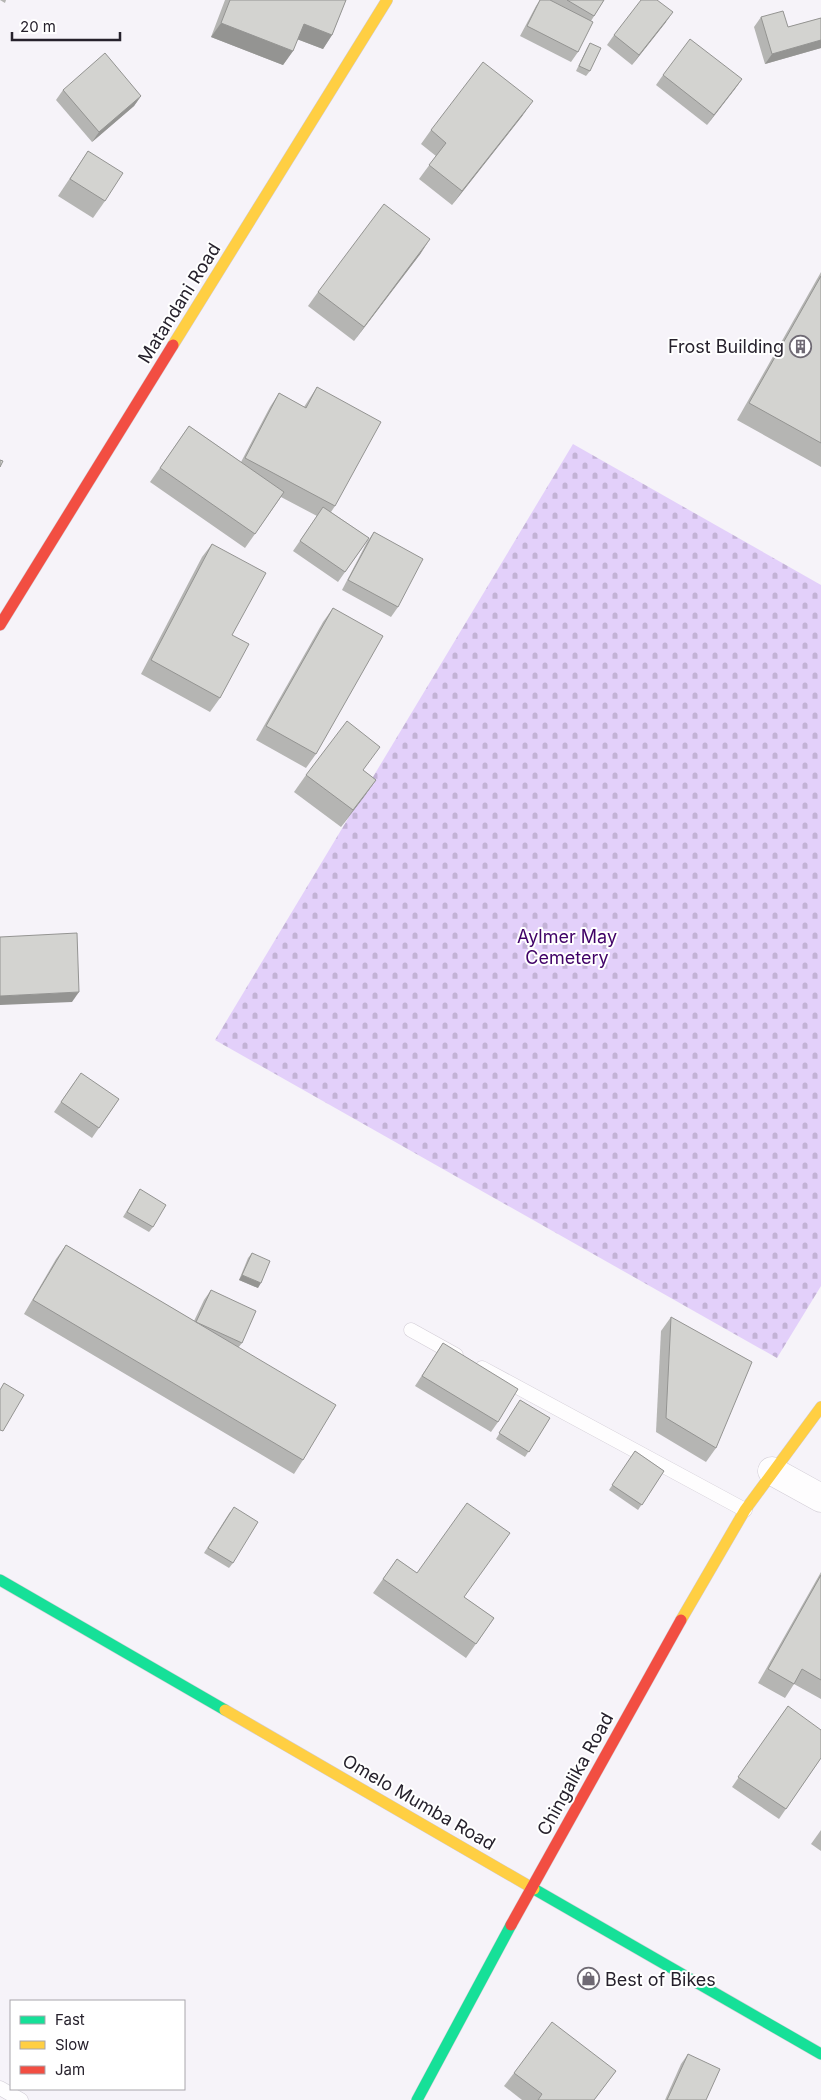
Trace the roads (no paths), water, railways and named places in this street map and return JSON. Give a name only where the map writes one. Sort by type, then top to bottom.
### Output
[{"type":"street","name":"Matandani Road","points":[[0,625],[387,0]]},
{"type":"street","name":"Chingalika Road","points":[[417,2100],[531,1886],[745,1510],[821,1407]]},
{"type":"street","points":[[772,1471],[821,1498]]},
{"type":"street","name":"Omelo Mumba Road","points":[[0,1580],[821,2054]]},
{"type":"lane","points":[[411,1330],[745,1510]]},
{"type":"lane","points":[[0,2088],[21,2100]]},
{"type":"place","name":"Frost Building","points":[[800,346]]},
{"type":"place","name":"Best of Bikes","points":[[589,1979]]},
{"type":"park label","name":"Aylmer May Cemetery","points":[[567,946]]}]
